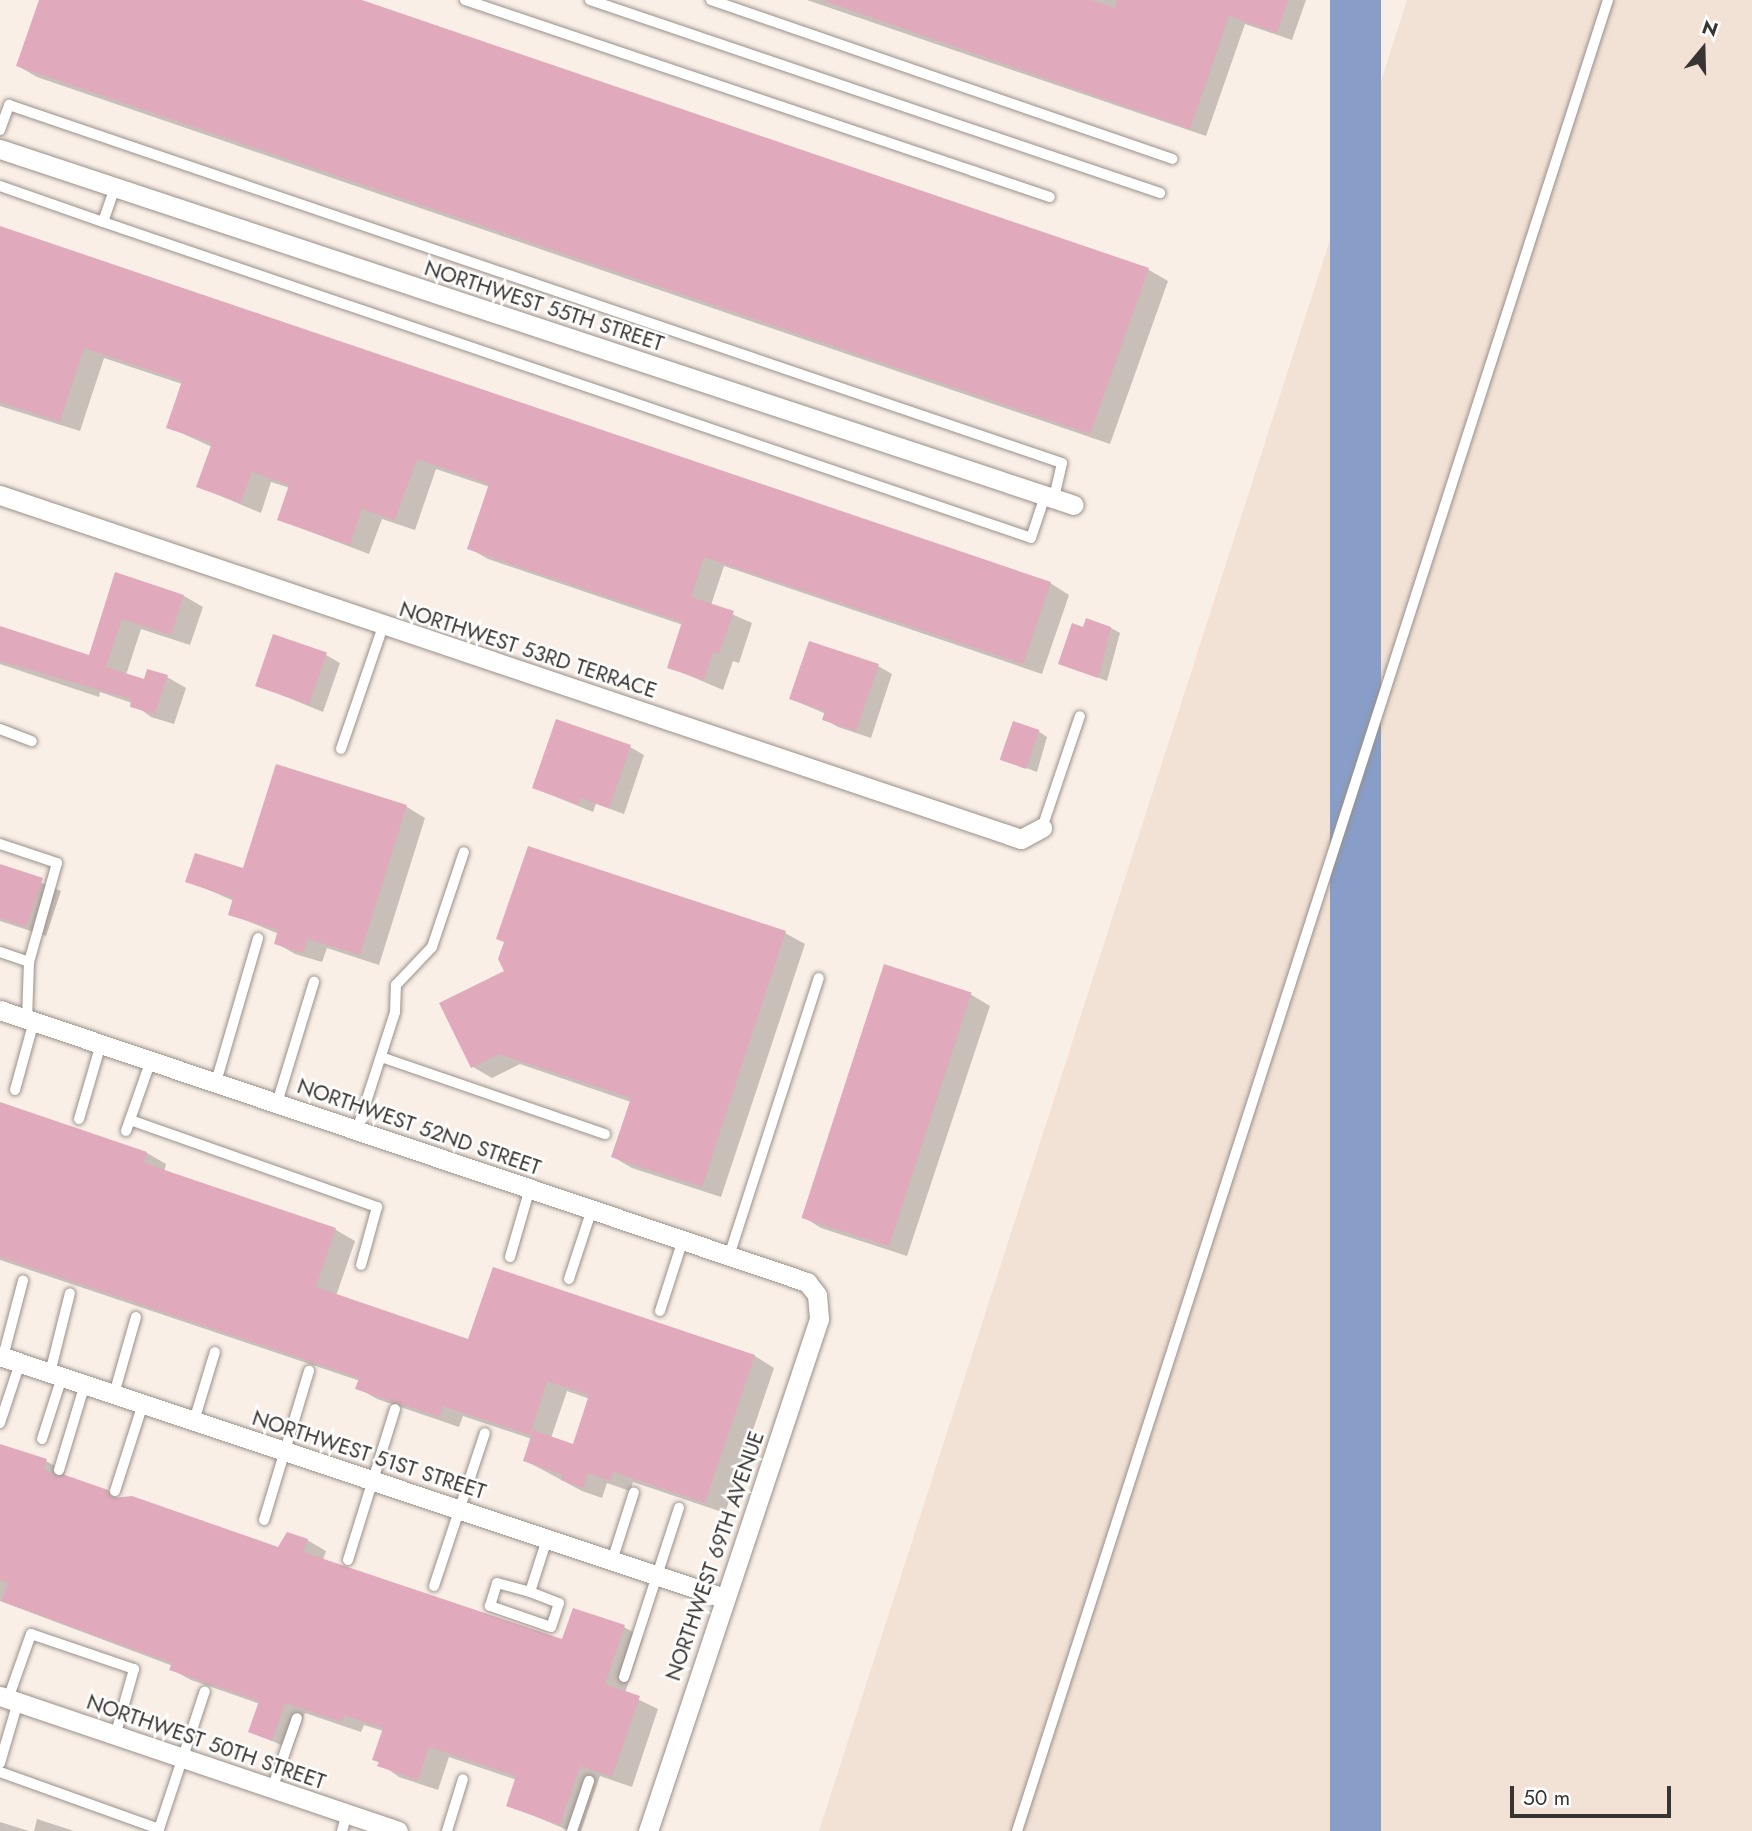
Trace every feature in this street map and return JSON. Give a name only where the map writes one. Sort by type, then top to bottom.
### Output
[{"type":"street","name":"NORTHWEST 55TH STREET","points":[[0,149],[1074,505]]},
{"type":"street","name":"NORTHWEST 53RD TERRACE","points":[[0,495],[1021,839],[1042,828]]},
{"type":"street","name":"NORTHWEST 52ND STREET","points":[[0,1010],[807,1282],[817,1295]]},
{"type":"street","name":"NORTHWEST 69TH AVENUE","points":[[648,1831],[819,1319],[817,1295]]},
{"type":"street","name":"NORTHWEST 51ST STREET","points":[[8,1359],[724,1598]]},
{"type":"street","name":"NORTHWEST 50TH STREET","points":[[9,1699],[272,1788],[345,1823],[398,1831]]},
{"type":"lane","points":[[465,0],[1050,197]]},
{"type":"lane","points":[[590,0],[1160,193]]},
{"type":"lane","points":[[711,0],[1172,159]]},
{"type":"lane","points":[[1017,1831],[1608,0]]},
{"type":"lane","points":[[0,130],[9,105],[1062,463],[1031,538],[0,186]]},
{"type":"lane","points":[[103,222],[115,187]]},
{"type":"lane","points":[[341,749],[383,626]]},
{"type":"lane","points":[[1042,828],[1080,716]]},
{"type":"lane","points":[[0,729],[32,741]]},
{"type":"lane","points":[[0,844],[57,863],[29,961],[31,1020],[15,1090]]},
{"type":"lane","points":[[357,1130],[395,1012],[396,985],[432,947],[464,852]]},
{"type":"lane","points":[[216,1082],[258,938]]},
{"type":"lane","points":[[0,952],[29,961]]},
{"type":"lane","points":[[729,1256],[818,978]]},
{"type":"lane","points":[[277,1103],[314,982]]},
{"type":"lane","points":[[79,1119],[101,1044]]},
{"type":"lane","points":[[381,1057],[606,1134]]},
{"type":"lane","points":[[126,1131],[151,1060]]},
{"type":"lane","points":[[130,1120],[377,1207],[361,1265]]},
{"type":"lane","points":[[510,1257],[530,1188]]},
{"type":"lane","points":[[569,1279],[592,1209]]},
{"type":"lane","points":[[660,1311],[682,1240]]},
{"type":"lane","points":[[0,1423],[8,1359],[23,1281]]},
{"type":"lane","points":[[42,1439],[70,1293]]},
{"type":"lane","points":[[114,1394],[136,1317]]},
{"type":"lane","points":[[194,1421],[215,1352]]},
{"type":"lane","points":[[264,1520],[309,1371]]},
{"type":"lane","points":[[59,1470],[85,1384]]},
{"type":"lane","points":[[115,1490],[144,1404]]},
{"type":"lane","points":[[348,1560],[395,1409]]},
{"type":"lane","points":[[434,1586],[485,1433]]},
{"type":"lane","points":[[612,1561],[634,1492]]},
{"type":"lane","points":[[624,1677],[679,1508]]},
{"type":"lane","points":[[530,1592],[547,1539]]},
{"type":"lane","points":[[497,1583],[530,1592],[559,1603],[551,1627],[490,1606],[497,1583]]},
{"type":"lane","points":[[0,1763],[9,1699],[31,1634],[134,1669],[115,1736]]},
{"type":"lane","points":[[0,1772],[161,1830],[205,1691]]},
{"type":"lane","points":[[272,1788],[297,1718]]},
{"type":"lane","points":[[447,1831],[463,1779]]},
{"type":"lane","points":[[572,1831],[589,1781]]},
{"type":"shaded area","points":[[1407,0],[1752,0],[1752,1831],[819,1831]]},
{"type":"water","points":[[1330,0],[1381,0],[1381,1831],[1330,1831]]},
{"type":"building","points":[[39,0],[362,0],[1149,268],[1090,434],[16,66]]},
{"type":"building","points":[[822,0],[1091,0],[1115,8],[1117,0],[1288,0],[1277,33],[1229,16],[1190,129]]},
{"type":"building","points":[[0,226],[1051,582],[1023,664],[704,557],[691,597],[734,611],[719,654],[713,652],[704,680],[667,668],[682,622],[467,549],[489,484],[417,459],[395,520],[362,509],[350,545],[277,520],[289,485],[252,472],[241,503],[196,487],[212,443],[166,428],[182,381],[84,348],[60,422],[0,402]]},
{"type":"building","points":[[115,572],[184,595],[171,635],[122,619],[106,667],[144,679],[147,669],[168,675],[155,714],[130,707],[131,699],[0,661],[0,626],[89,655]]},
{"type":"building","points":[[1086,618],[1111,627],[1098,678],[1058,664],[1072,623],[1083,627]]},
{"type":"building","points":[[273,634],[327,653],[309,705],[255,686]]},
{"type":"building","points":[[809,641],[879,664],[856,731],[822,720],[825,711],[789,699]]},
{"type":"building","points":[[556,719],[631,745],[609,808],[581,798],[579,805],[532,788]]},
{"type":"building","points":[[1013,721],[1039,730],[1026,769],[1000,760]]},
{"type":"building","points":[[276,764],[407,805],[360,955],[308,939],[303,953],[274,944],[278,930],[228,915],[233,898],[185,882],[195,853],[243,868]]},
{"type":"building","points":[[528,846],[786,931],[702,1187],[611,1157],[631,1098],[499,1054],[471,1068],[439,1003],[504,971],[498,959],[504,942],[496,939]]},
{"type":"building","points":[[0,864],[43,878],[26,927],[0,918]]},
{"type":"building","points":[[884,964],[971,992],[889,1246],[801,1218]]},
{"type":"building","points":[[0,1102],[147,1152],[144,1163],[336,1228],[316,1287],[468,1339],[493,1267],[755,1355],[705,1503],[613,1472],[610,1481],[588,1473],[583,1488],[561,1480],[563,1475],[523,1461],[533,1430],[573,1444],[589,1395],[547,1381],[530,1435],[443,1406],[440,1417],[355,1389],[359,1378],[0,1257]]},
{"type":"building","points":[[0,1444],[47,1459],[44,1468],[56,1477],[65,1475],[108,1490],[112,1498],[132,1496],[278,1547],[287,1532],[308,1539],[303,1552],[562,1639],[573,1608],[625,1625],[605,1684],[640,1696],[612,1777],[580,1766],[560,1825],[506,1806],[516,1776],[429,1747],[418,1780],[377,1766],[379,1762],[372,1760],[383,1728],[344,1715],[342,1722],[285,1703],[272,1741],[248,1732],[259,1701],[169,1670],[172,1663],[1,1601],[8,1583],[0,1580]]}]
